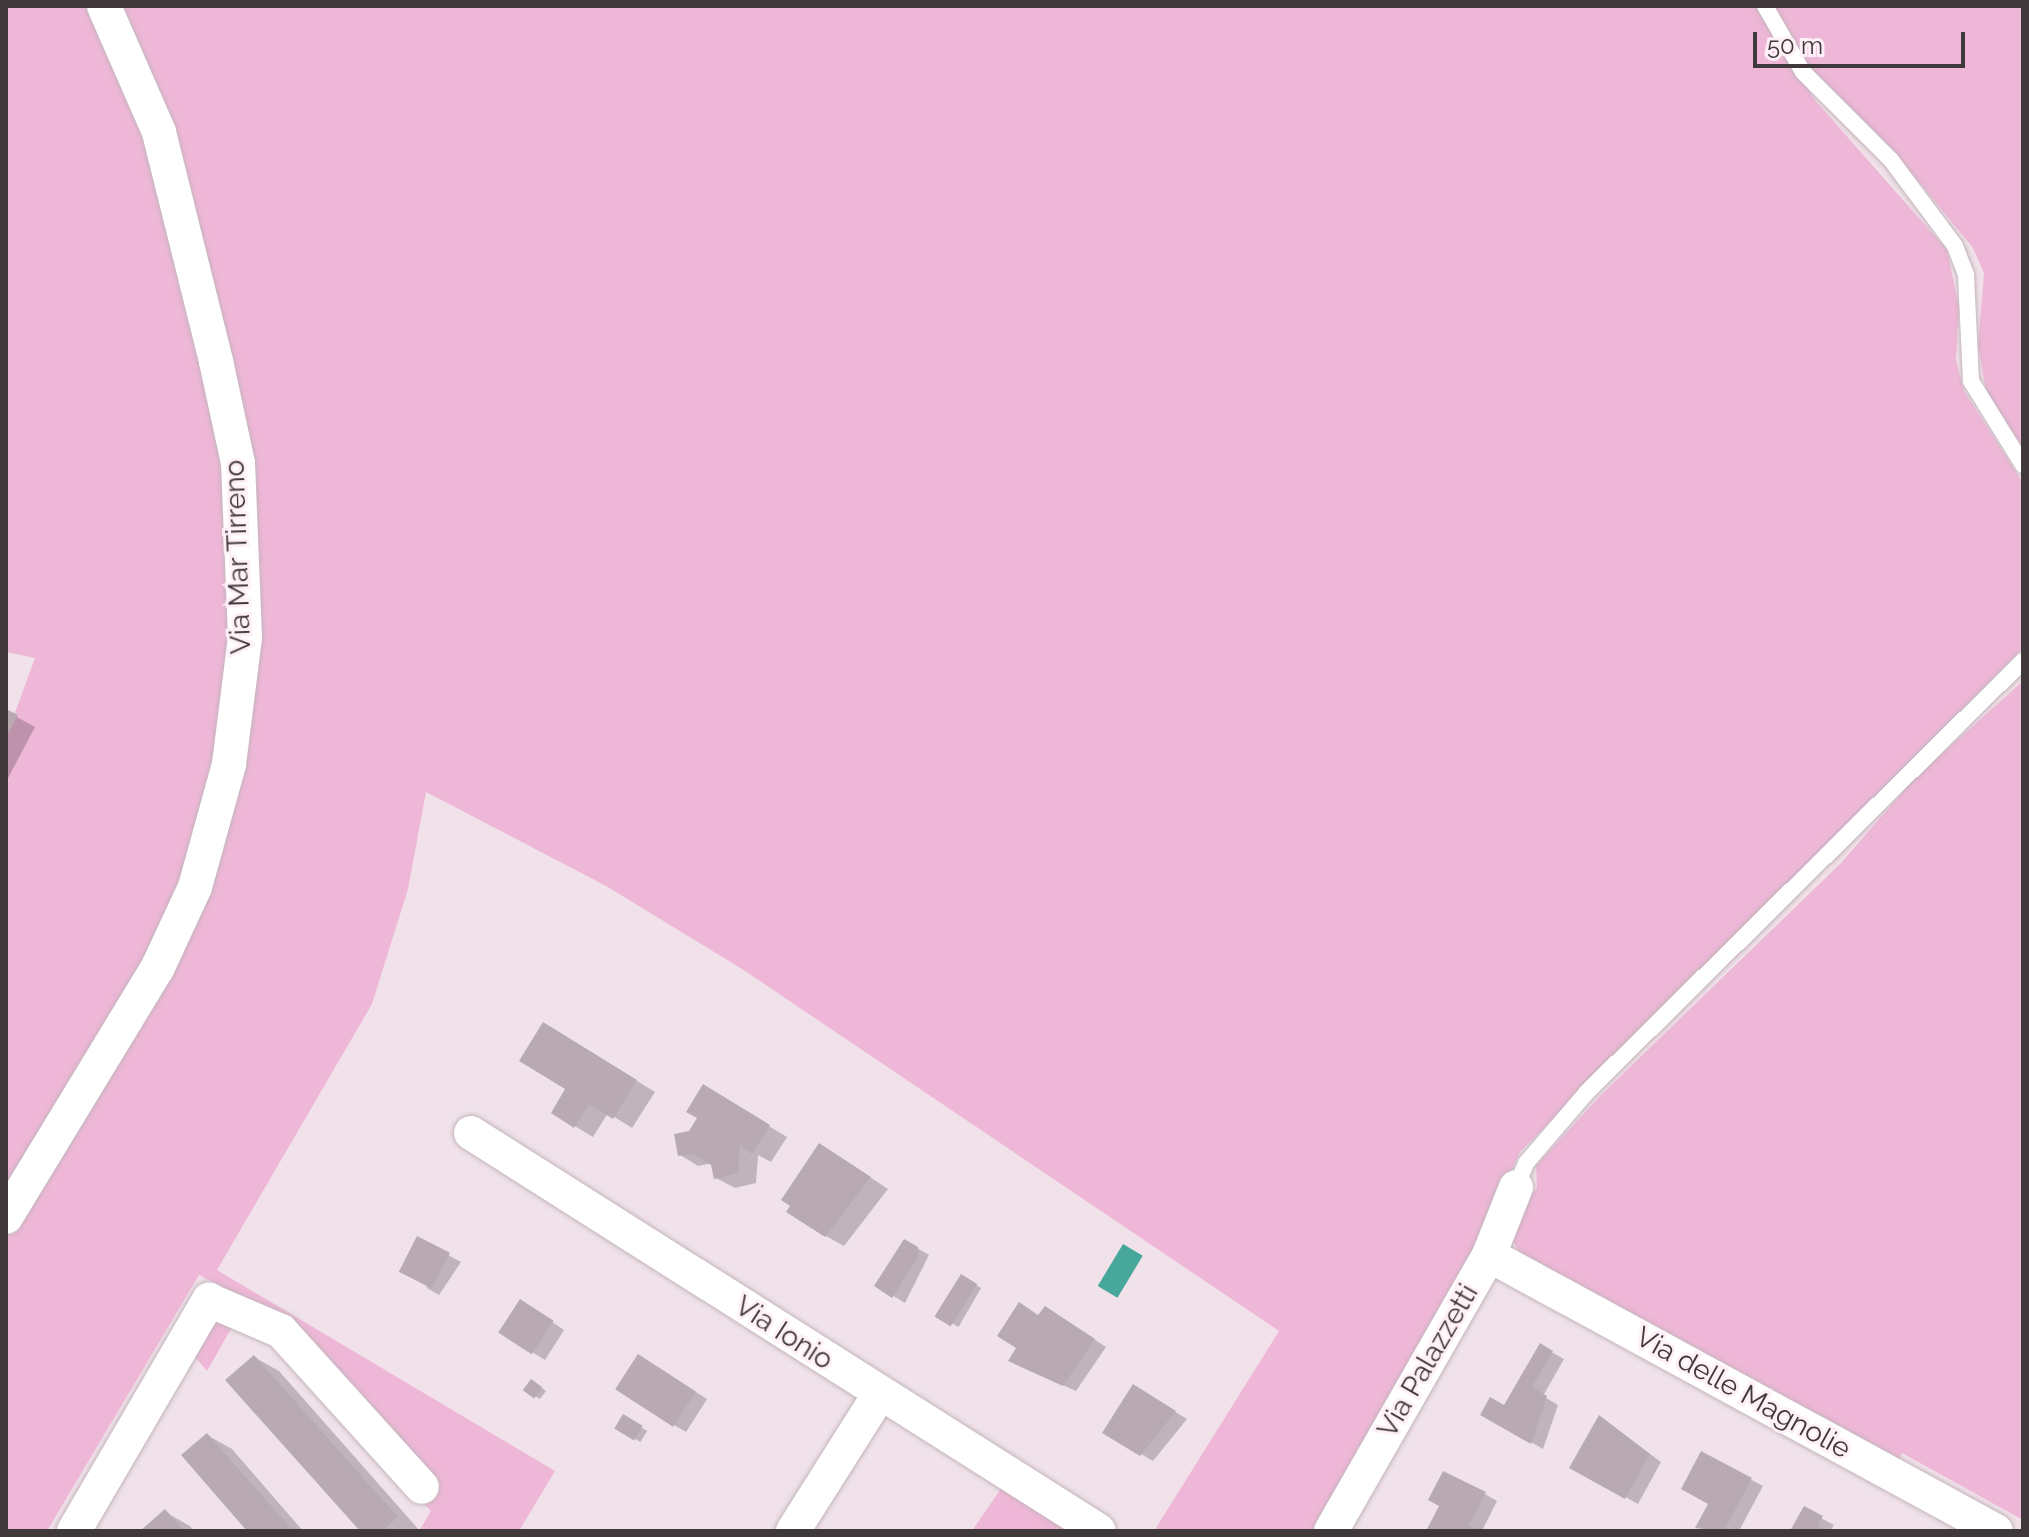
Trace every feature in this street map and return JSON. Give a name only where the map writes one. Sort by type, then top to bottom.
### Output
[{"type":"street","name":"Via Mar Tirreno","points":[[6,1217],[157,969],[195,887],[229,764],[245,637],[238,463],[216,361],[159,132],[104,6]]},
{"type":"street","name":"Via Ionio","points":[[471,1133],[879,1395],[1099,1531]]},
{"type":"street","name":"Via Palazzetti","points":[[1331,1531],[1489,1255],[1516,1187]]},
{"type":"street","name":"Via delle Magnolie","points":[[1489,1255],[1996,1531]]},
{"type":"street","points":[[74,1531],[209,1300],[281,1331],[422,1487]]},
{"type":"street","points":[[793,1531],[879,1395]]},
{"type":"lane","points":[[1765,6],[1803,72],[1891,160],[1955,246],[1966,275],[1971,381],[2023,465]]},
{"type":"lane","points":[[1516,1187],[1526,1163],[1587,1092],[2023,661]]},
{"type":"shaded area","points":[[6,6],[93,6],[137,105],[226,462],[231,644],[204,809],[157,946],[6,1199],[6,737],[35,658],[6,652]]},
{"type":"shaded area","points":[[118,6],[1756,6],[1814,99],[1947,250],[1959,307],[1956,360],[1964,391],[2023,483],[2023,648],[1520,1152],[1461,1281],[1316,1531],[1154,1531],[1279,1331],[742,969],[606,886],[426,792],[408,889],[372,1004],[217,1270],[555,1471],[519,1531],[419,1531],[431,1511],[424,1504],[438,1491],[292,1324],[199,1275],[47,1531],[6,1531],[6,1235],[178,953],[256,588]]},
{"type":"shaded area","points":[[1774,6],[2023,6],[2023,451],[1986,391],[1978,344],[1984,273],[1973,248],[1897,155],[1812,72]]},
{"type":"shaded area","points":[[2023,681],[2023,1520],[1902,1453],[1899,1461],[1521,1255],[1512,1240],[1521,1206],[1537,1188],[1536,1166],[1599,1097],[1841,863],[1915,778]]},
{"type":"shaded area","points":[[1123,1244],[1143,1256],[1117,1298],[1098,1286]]},
{"type":"shaded area","points":[[220,1315],[235,1322],[207,1371],[194,1356]]},
{"type":"shaded area","points":[[1004,1484],[1075,1531],[972,1531]]},
{"type":"building","points":[[6,709],[18,715],[6,737]]},
{"type":"building","points":[[543,1022],[637,1080],[613,1119],[589,1104],[574,1128],[551,1113],[565,1089],[519,1061]]},
{"type":"building","points":[[703,1084],[770,1125],[752,1154],[740,1146],[738,1173],[714,1179],[711,1165],[693,1154],[678,1156],[674,1134],[689,1131],[697,1118],[686,1112]]},
{"type":"building","points":[[819,1143],[871,1177],[825,1237],[786,1212],[790,1206],[781,1200]]},
{"type":"building","points":[[417,1236],[450,1253],[432,1288],[399,1272]]},
{"type":"building","points":[[904,1239],[918,1247],[918,1257],[892,1298],[874,1286]]},
{"type":"building","points":[[961,1274],[977,1284],[951,1326],[935,1316]]},
{"type":"building","points":[[520,1299],[554,1321],[532,1354],[498,1333]]},
{"type":"building","points":[[1019,1302],[1038,1315],[1045,1306],[1095,1339],[1063,1386],[1008,1361],[1016,1348],[997,1336]]},
{"type":"building","points":[[1540,1343],[1553,1351],[1532,1387],[1547,1396],[1531,1444],[1480,1415],[1490,1397],[1504,1405]]},
{"type":"building","points":[[638,1354],[696,1392],[673,1427],[615,1389]]},
{"type":"building","points":[[254,1355],[398,1517],[382,1531],[360,1531],[225,1380]]},
{"type":"building","points":[[531,1379],[542,1387],[534,1399],[523,1390]]},
{"type":"building","points":[[1133,1384],[1176,1411],[1140,1456],[1102,1433]]},
{"type":"building","points":[[623,1414],[643,1426],[634,1440],[614,1429]]},
{"type":"building","points":[[1599,1415],[1650,1454],[1625,1499],[1569,1468]]},
{"type":"building","points":[[207,1433],[293,1531],[247,1531],[181,1455]]},
{"type":"building","points":[[1701,1451],[1752,1478],[1724,1531],[1695,1528],[1708,1504],[1681,1489]]},
{"type":"building","points":[[1443,1471],[1486,1492],[1469,1525],[1480,1531],[1426,1531],[1439,1506],[1428,1500]]},
{"type":"building","points":[[1804,1506],[1823,1516],[1817,1526],[1826,1531],[1790,1531]]},
{"type":"building","points":[[165,1509],[184,1531],[140,1531]]}]
